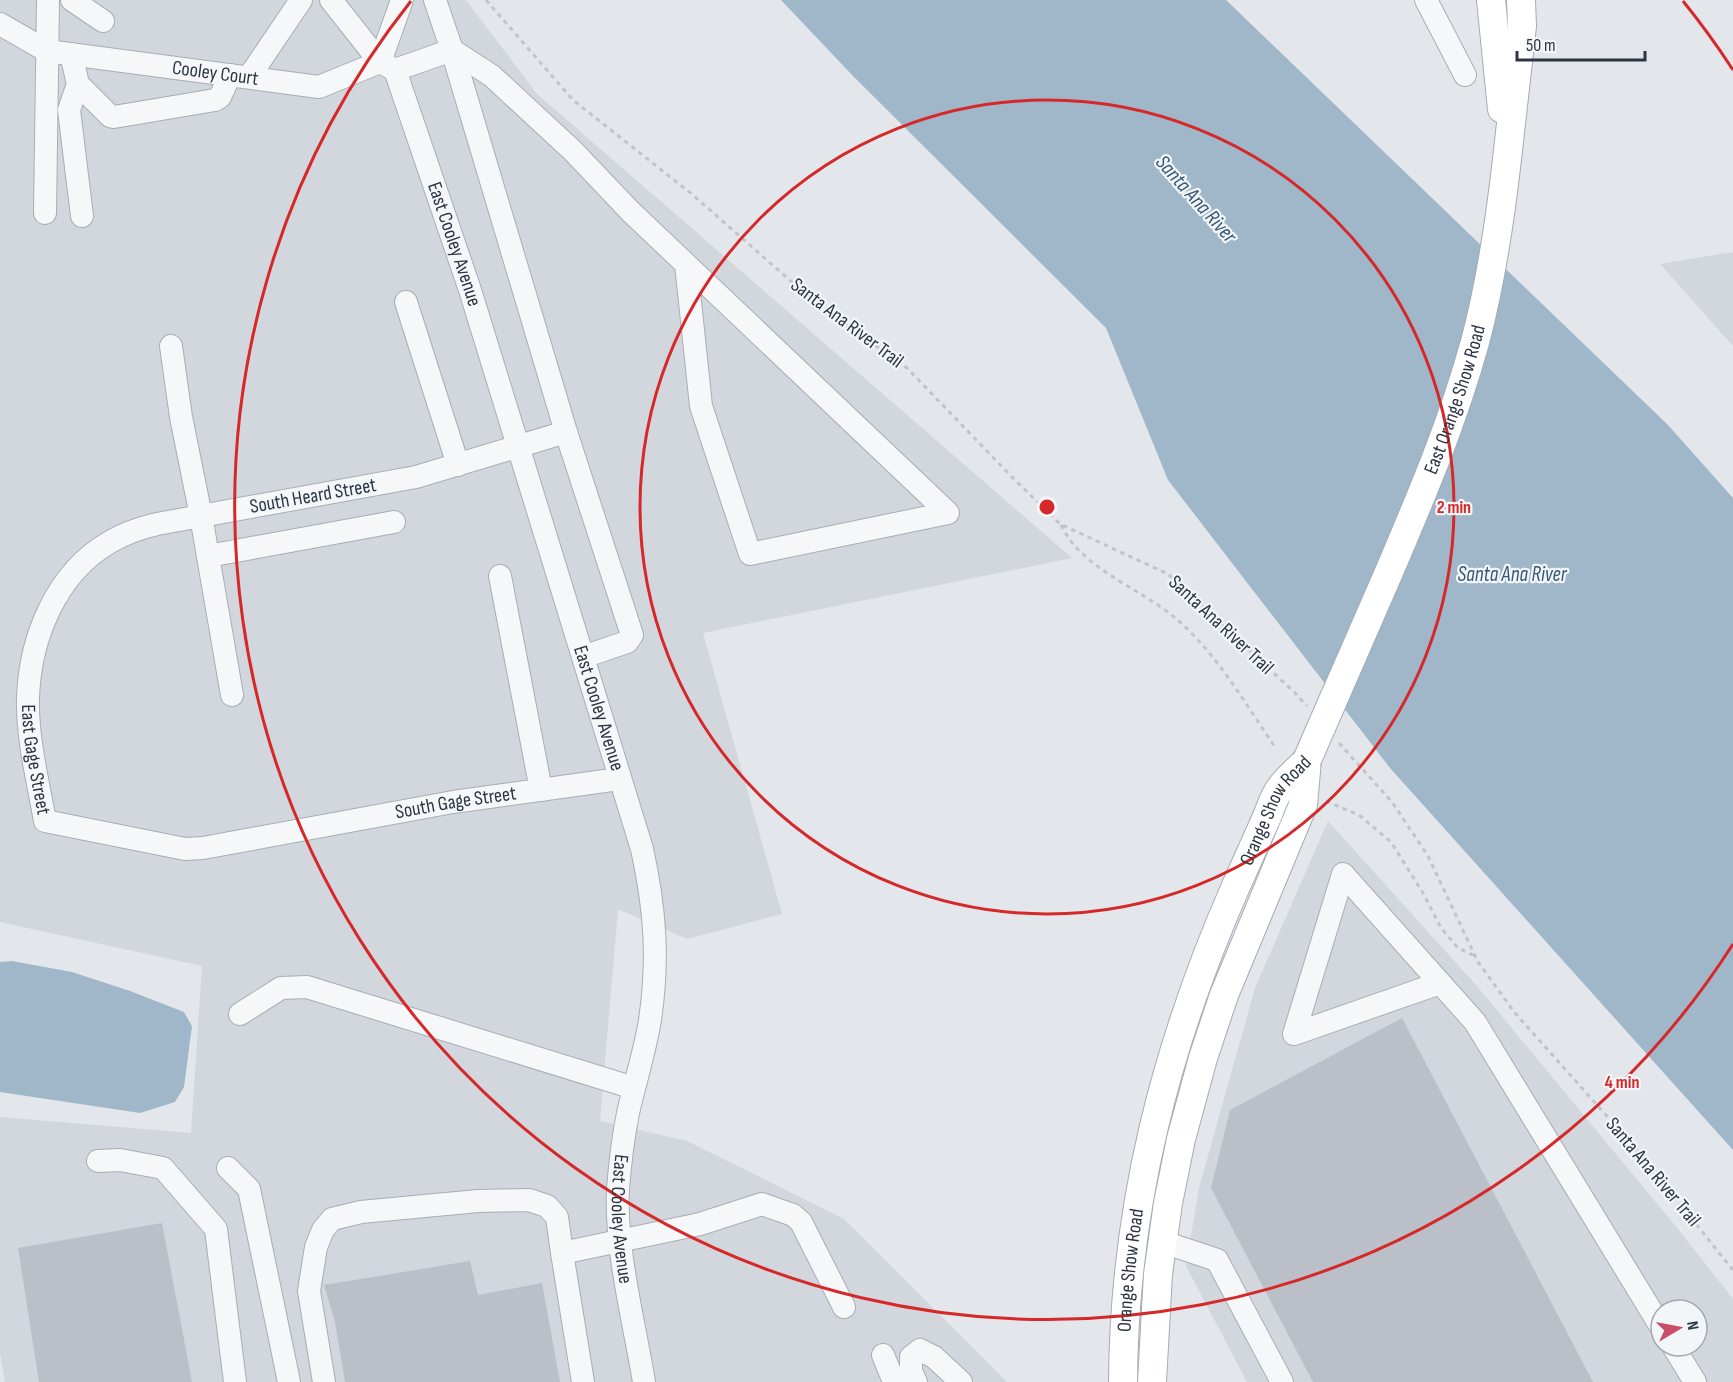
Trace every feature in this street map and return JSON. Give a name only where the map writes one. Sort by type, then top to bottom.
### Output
[{"type":"main road","name":"East Orange Show Road","points":[[1491,0],[1507,159]]},
{"type":"main road","name":"East Orange Show Road","points":[[1307,760],[1425,488],[1441,448],[1475,343],[1497,238],[1522,26],[1521,0]]},
{"type":"main road","name":"Orange Show Road","points":[[1123,1382],[1123,1343],[1128,1274],[1139,1198],[1164,1081],[1183,1020],[1218,927],[1279,790],[1307,760]]},
{"type":"main road","name":"Orange Show Road","points":[[1152,1382],[1158,1274],[1168,1203],[1181,1139],[1203,1058],[1224,995],[1303,805],[1307,760]]},
{"type":"main road","points":[[1183,1020],[1213,1028]]},
{"type":"street","points":[[45,213],[48,0]]},
{"type":"street","points":[[72,0],[103,21]]},
{"type":"street","points":[[71,54],[78,84],[110,116],[215,100],[220,98],[239,76],[301,0]]},
{"type":"street","name":"East Cooley Avenue","points":[[331,0],[387,66],[470,290],[642,849],[651,891],[656,942],[655,982],[650,1022],[622,1146],[618,1190],[621,1240],[644,1382]]},
{"type":"street","points":[[387,66],[402,0]]},
{"type":"street","points":[[435,0],[566,432],[632,635],[627,642],[583,657]]},
{"type":"street","points":[[1426,0],[1465,75]]},
{"type":"street","points":[[0,24],[47,51]]},
{"type":"street","points":[[452,50],[492,76],[573,151],[630,211],[686,264],[948,513],[750,555],[701,406],[686,264]]},
{"type":"street","name":"Cooley Court","points":[[47,51],[319,87],[387,66],[452,50]]},
{"type":"street","points":[[78,84],[69,110],[82,216]]},
{"type":"street","points":[[406,302],[458,465]]},
{"type":"street","points":[[171,346],[181,417],[201,516],[232,695]]},
{"type":"street","name":"South Heard Street","points":[[108,542],[148,526],[398,481],[566,432]]},
{"type":"street","points":[[208,556],[394,522]]},
{"type":"street","name":"East Gage Street","points":[[108,542],[64,583],[50,608],[36,646],[28,698],[30,730],[45,821],[184,849],[203,848],[293,831]]},
{"type":"street","points":[[500,576],[541,790]]},
{"type":"street","name":"South Gage Street","points":[[293,831],[453,802],[619,779]]},
{"type":"street","points":[[1440,983],[1294,1034],[1343,874],[1475,1022],[1649,1306]]},
{"type":"street","points":[[240,1014],[282,988],[307,987],[634,1088]]},
{"type":"street","points":[[98,1161],[120,1160],[163,1168],[216,1229],[235,1382]]},
{"type":"street","points":[[228,1168],[249,1189],[289,1382]]},
{"type":"street","points":[[324,1382],[309,1291],[316,1247],[323,1230],[332,1219],[361,1212],[478,1201],[529,1200],[548,1206],[557,1217],[583,1382]]},
{"type":"street","points":[[562,1253],[700,1224],[762,1204],[793,1215],[801,1222],[844,1307]]},
{"type":"street","points":[[1163,1242],[1217,1260],[1282,1382]]},
{"type":"street","points":[[916,1382],[911,1371],[911,1357],[920,1350],[934,1357],[960,1382]]},
{"type":"street","points":[[883,1355],[894,1382]]},
{"type":"street","points":[[1680,1358],[1695,1382]]},
{"type":"path","name":"Santa Ana River Trail","points":[[486,0],[573,100],[693,195],[811,299],[907,368],[1060,524],[1168,574],[1295,693],[1310,711]]},
{"type":"path","points":[[1060,524],[1068,540],[1083,554],[1173,615],[1200,641],[1275,747]]},
{"type":"path","name":"Santa Ana River Trail","points":[[1334,737],[1392,802],[1428,856],[1475,956],[1515,1013],[1630,1142],[1733,1270]]},
{"type":"path","points":[[1326,801],[1359,815],[1391,842],[1423,893],[1441,928],[1458,948],[1475,956]]},
{"type":"shaded area","points":[[0,0],[466,0],[537,94],[1072,558],[703,633],[782,914],[687,939],[618,909],[600,1121],[687,1141],[844,1219],[1007,1382],[5,1382],[0,1353],[0,1117],[191,1133],[202,966],[0,922]]},
{"type":"shaded area","points":[[1733,252],[1733,346],[1660,264]]},
{"type":"shaded area","points":[[1328,821],[1476,985],[1733,1299],[1733,1382],[1247,1382],[1186,1266],[1199,1188],[1255,988]]},
{"type":"water","name":"Santa Ana River","points":[[781,0],[1226,0],[1668,425],[1733,498],[1733,1150],[1390,768],[1168,480],[1106,328],[853,76]]},
{"type":"water","points":[[12,961],[72,972],[184,1012],[192,1026],[184,1087],[175,1102],[140,1113],[0,1092],[0,962]]},
{"type":"building","points":[[1402,1018],[1593,1382],[1313,1382],[1211,1188],[1230,1110]]},
{"type":"building","points":[[162,1223],[192,1382],[39,1382],[18,1248]]},
{"type":"building","points":[[470,1261],[478,1295],[542,1283],[560,1382],[345,1382],[335,1322],[324,1285]]}]
